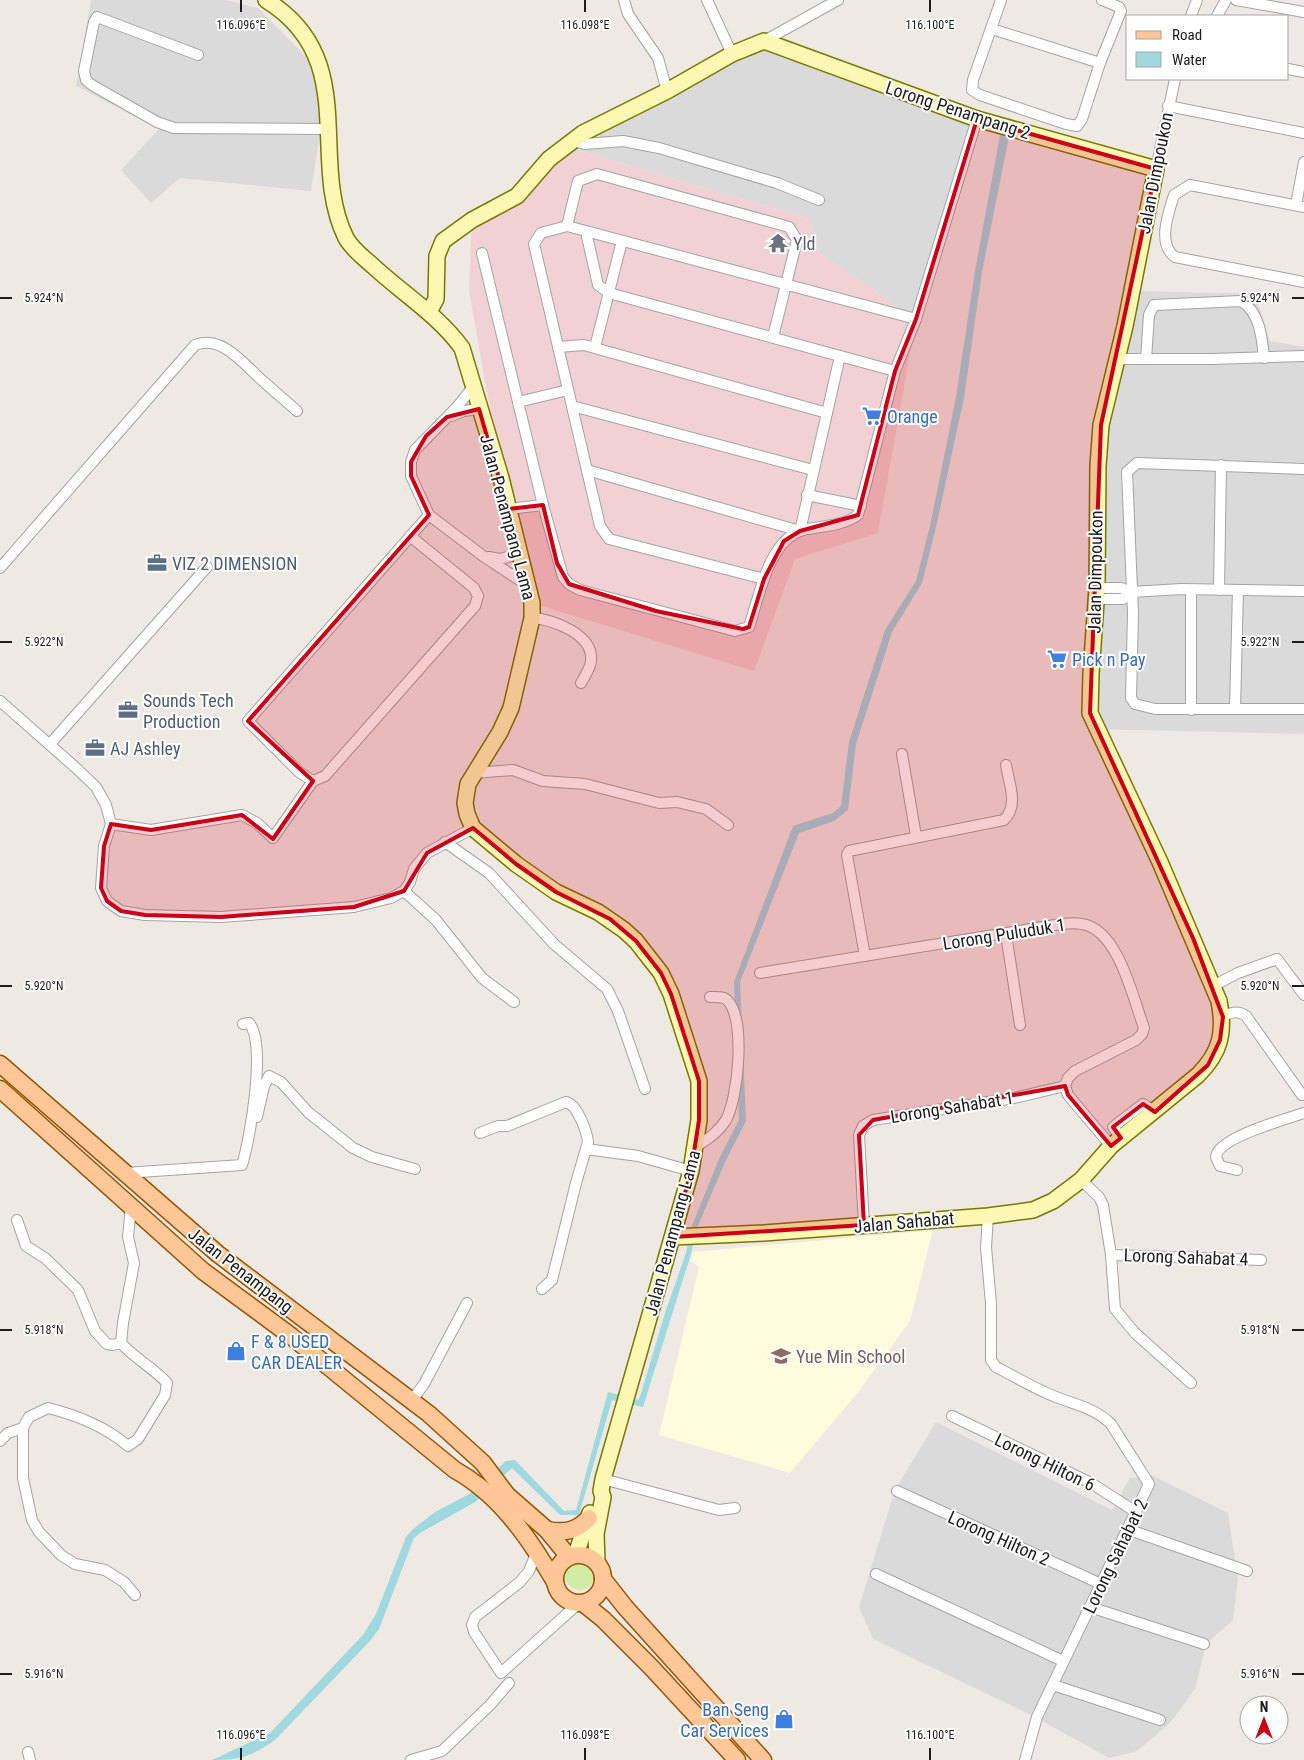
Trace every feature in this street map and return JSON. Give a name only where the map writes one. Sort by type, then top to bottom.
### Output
[{"type":"main road","name":"Jalan Penampang","points":[[0,1064],[218,1254],[412,1400],[489,1470],[500,1497],[555,1582]]},
{"type":"main road","name":"Jalan Penampang","points":[[0,1089],[203,1271],[291,1336],[455,1470],[500,1497],[547,1530],[573,1556]]},
{"type":"main road","points":[[547,1530],[562,1532],[575,1529],[589,1518]]},
{"type":"main road","points":[[738,1760],[603,1619],[581,1603],[563,1597],[555,1582],[557,1567],[573,1556],[588,1556],[597,1562],[603,1579],[625,1608],[763,1760]]},
{"type":"main road","points":[[581,1603],[597,1594],[603,1579]]},
{"type":"street","name":"Jalan Penampang Lama","points":[[266,0],[293,20],[303,33],[318,61],[326,97],[330,129],[333,193],[341,226],[348,241],[400,290],[450,331],[462,348],[508,509],[532,603],[532,618],[511,708],[500,732],[472,774],[467,789],[465,803],[473,828],[516,864],[556,892],[598,912],[617,924],[636,941],[661,973],[671,994],[699,1081],[700,1106],[691,1171],[602,1485],[596,1495],[589,1518],[573,1556]]},
{"type":"street","points":[[624,0],[628,14],[658,58],[667,90]]},
{"type":"street","points":[[707,0],[732,54]]},
{"type":"street","points":[[429,312],[436,299],[437,256],[443,241],[472,220],[517,196],[549,159],[572,141],[583,133],[732,54],[764,41],[838,0]]},
{"type":"street","points":[[1002,0],[973,80],[972,90],[980,95],[1077,126],[1082,119],[1100,63],[1124,19],[1119,7],[1102,0]]},
{"type":"street","points":[[1191,15],[1197,0]]},
{"type":"street","points":[[1218,15],[1226,0]]},
{"type":"street","points":[[1236,0],[1304,12]]},
{"type":"street","points":[[198,55],[97,17],[94,22],[84,72],[86,80],[92,85],[157,122],[174,128],[330,129]]},
{"type":"street","points":[[992,29],[1100,63]]},
{"type":"street","name":"Lorong Penampang 2","points":[[764,41],[977,119],[1156,169]]},
{"type":"street","points":[[1289,69],[1304,72]]},
{"type":"street","name":"Jalan Dimpoukon","points":[[1116,1142],[1198,1075],[1213,1058],[1220,1040],[1223,1017],[1213,986],[1090,713],[1097,594],[1099,445],[1108,392],[1117,359],[1174,80]]},
{"type":"street","points":[[1168,106],[1304,133]]},
{"type":"street","points":[[482,253],[542,505],[562,577],[569,584],[580,590],[735,630],[749,627],[764,579],[776,552],[784,541],[800,531],[852,519],[858,515],[895,372],[916,319],[977,119]]},
{"type":"street","points":[[572,141],[586,144],[623,141],[659,148],[777,183],[819,200]]},
{"type":"street","points":[[1304,162],[1300,206],[1190,185],[1174,196],[1166,221],[1166,244],[1168,252],[1175,257],[1304,282]]},
{"type":"street","points":[[567,226],[578,180],[597,174],[789,228],[797,240],[773,337]]},
{"type":"street","points":[[764,579],[609,539],[600,526],[534,244],[541,234],[567,226],[916,319]]},
{"type":"street","points":[[586,232],[598,285],[608,293],[895,372]]},
{"type":"street","points":[[595,347],[622,241]]},
{"type":"street","points":[[1146,359],[1149,315],[1154,305],[1241,301],[1253,312],[1262,334],[1264,358]]},
{"type":"street","points":[[0,568],[196,345],[208,343],[222,346],[234,354],[297,410]]},
{"type":"street","points":[[558,346],[575,344],[595,347],[827,413]]},
{"type":"street","points":[[800,531],[840,356]]},
{"type":"street","points":[[1117,359],[1304,356]]},
{"type":"street","points":[[473,387],[415,450],[411,462],[411,476],[429,515],[483,556],[527,585]]},
{"type":"street","points":[[518,402],[568,390]]},
{"type":"street","points":[[572,406],[813,470]]},
{"type":"street","points":[[447,417],[464,411],[479,409]]},
{"type":"street","points":[[1304,468],[1221,464],[1137,464],[1127,472],[1131,592],[1131,698],[1135,704],[1155,709],[1304,709]]},
{"type":"street","points":[[1220,590],[1221,464]]},
{"type":"street","points":[[587,470],[800,531]]},
{"type":"street","points":[[807,495],[861,506]]},
{"type":"street","points":[[508,509],[542,505]]},
{"type":"street","points":[[313,781],[299,772],[248,721],[429,515]]},
{"type":"street","points":[[111,824],[156,830],[242,815],[257,823],[273,838],[313,781],[325,776],[475,606],[478,596],[474,588],[410,536]]},
{"type":"street","points":[[483,556],[500,559],[518,554]]},
{"type":"street","points":[[50,744],[207,567]]},
{"type":"street","points":[[1097,594],[1123,599],[1131,592],[1191,590],[1304,591]]},
{"type":"street","points":[[1190,710],[1191,590]]},
{"type":"street","points":[[1235,709],[1238,590]]},
{"type":"street","points":[[532,618],[546,619],[565,627],[587,646],[591,661],[581,683]]},
{"type":"street","points":[[0,700],[96,787],[106,806],[111,824],[104,846],[101,888],[107,901],[121,911],[145,915],[211,917],[354,908],[391,898],[404,891],[420,861],[445,842],[473,828]]},
{"type":"street","points":[[902,754],[916,836]]},
{"type":"street","points":[[865,956],[847,855],[852,849],[1004,820],[1012,810],[1013,803],[1006,765]]},
{"type":"street","points":[[472,774],[513,770],[533,778],[585,784],[659,803],[677,802],[706,809],[728,825]]},
{"type":"street","points":[[445,842],[490,873],[554,944],[607,989],[618,1011],[645,1090]]},
{"type":"street","points":[[404,891],[436,920],[482,978],[514,1002]]},
{"type":"street","name":"Lorong Puluduk 1","points":[[760,973],[1055,925],[1083,924],[1103,933],[1115,950],[1144,1028],[1142,1034],[1136,1040],[1075,1071],[1068,1078],[1065,1086]]},
{"type":"street","points":[[1006,934],[1020,1025]]},
{"type":"street","points":[[1213,986],[1247,969],[1277,959],[1304,995]]},
{"type":"street","points":[[694,1148],[718,1131],[726,1120],[734,1094],[739,1057],[738,1033],[730,1003],[724,998],[710,998]]},
{"type":"street","points":[[1223,1017],[1232,1012],[1242,1013],[1246,1016],[1302,1095]]},
{"type":"street","points":[[124,1173],[242,1165],[255,1090],[258,1054],[254,1028],[249,1023],[243,1024]]},
{"type":"street","points":[[245,1155],[251,1146],[264,1086],[268,1076],[280,1082],[308,1112],[352,1148],[372,1157],[415,1170]]},
{"type":"street","points":[[1065,1086],[1068,1095],[1116,1142]]},
{"type":"street","name":"Lorong Sahabat 1","points":[[864,1225],[859,1135],[864,1126],[873,1120],[1014,1098],[1065,1086]]},
{"type":"street","points":[[480,1133],[512,1124],[562,1103],[569,1103],[588,1136],[552,1280],[542,1288]]},
{"type":"street","points":[[1237,1170],[1220,1166],[1216,1157],[1219,1148],[1230,1140],[1304,1113]]},
{"type":"street","name":"Jalan Sahabat","points":[[673,1237],[764,1234],[988,1216],[1033,1210],[1044,1206],[1081,1180],[1116,1142]]},
{"type":"street","points":[[586,1149],[638,1156],[691,1171]]},
{"type":"street","points":[[1081,1180],[1099,1197],[1102,1205],[1111,1255],[1115,1309],[1135,1333],[1191,1383]]},
{"type":"street","points":[[121,1343],[134,1263],[128,1237],[131,1206]]},
{"type":"street","name":"Lorong Sahabat 2","points":[[988,1216],[986,1247],[991,1304],[991,1360],[996,1368],[1055,1397],[1094,1411],[1111,1424],[1149,1484],[1037,1717],[1026,1760]]},
{"type":"street","points":[[17,1220],[26,1246],[45,1258],[78,1290],[94,1331],[107,1344],[121,1343]]},
{"type":"street","name":"Lorong Sahabat 4","points":[[1111,1255],[1261,1260]]},
{"type":"street","points":[[412,1400],[424,1384],[468,1303]]},
{"type":"street","points":[[121,1343],[167,1384],[165,1394],[138,1439],[128,1446],[118,1438],[74,1415],[48,1408],[29,1417],[23,1428],[23,1478],[32,1520],[39,1532],[61,1555],[75,1564],[105,1570],[124,1582],[135,1595]]},
{"type":"street","name":"Lorong Hilton 6","points":[[952,1416],[1091,1483],[1136,1512]]},
{"type":"street","points":[[0,1441],[8,1433],[23,1428]]},
{"type":"street","name":"Jalan Penampang Lama","points":[[597,1562],[596,1534],[603,1496],[602,1485]]},
{"type":"street","points":[[602,1485],[719,1510],[735,1508]]},
{"type":"street","name":"Lorong Hilton 2","points":[[897,1491],[1101,1584]]},
{"type":"street","points":[[1127,1529],[1247,1571]]},
{"type":"street","points":[[536,1551],[529,1571],[520,1582],[475,1617],[472,1625],[474,1632],[500,1673],[581,1603]]},
{"type":"street","points":[[876,1574],[1063,1661]]},
{"type":"street","points":[[1090,1608],[1204,1644]]},
{"type":"street","points":[[411,1760],[442,1751],[490,1705],[509,1683]]},
{"type":"street","points":[[1053,1685],[1160,1720]]},
{"type":"highlighted area","points":[[977,119],[1156,169],[1101,425],[1090,713],[1193,938],[1223,1017],[1220,1040],[1208,1065],[1155,1112],[1143,1104],[1113,1127],[1121,1138],[1111,1146],[1068,1095],[1065,1086],[873,1120],[859,1135],[864,1225],[673,1237],[691,1171],[699,1120],[699,1081],[671,994],[661,973],[636,941],[610,919],[556,892],[516,864],[473,828],[427,853],[404,891],[354,907],[221,917],[145,915],[121,911],[107,901],[101,888],[104,846],[111,824],[151,830],[242,815],[273,839],[313,781],[248,721],[429,515],[411,476],[411,462],[426,436],[447,417],[479,409],[508,509],[543,505],[557,563],[569,584],[656,611],[743,629],[749,627],[764,579],[784,541],[800,531],[858,515],[895,371],[916,319]]},
{"type":"shaded area","points":[[91,0],[226,0],[258,8],[313,64],[321,128],[311,191],[180,178],[151,203],[121,170],[159,129],[76,86]]},
{"type":"shaded area","points":[[764,41],[977,119],[916,319],[819,253],[810,219],[566,147]]},
{"type":"shaded area","points":[[566,147],[810,219],[819,253],[916,319],[878,533],[795,559],[754,671],[532,603],[508,509],[469,291],[472,220],[517,196]]},
{"type":"shaded area","points":[[1138,291],[1255,294],[1270,341],[1304,347],[1304,734],[1091,729],[1105,429]]},
{"type":"shaded area","name":"Yue Min School","points":[[933,1230],[910,1321],[859,1391],[790,1473],[659,1435],[699,1267],[691,1261],[693,1252]]},
{"type":"shaded area","points":[[936,1422],[1112,1510],[1130,1478],[1153,1476],[1228,1513],[1238,1579],[1233,1620],[1206,1644],[1195,1689],[1169,1724],[1137,1751],[1109,1758],[1033,1716],[873,1639],[859,1607],[895,1490]]},
{"type":"green space","points":[[580,1560],[591,1564],[595,1575],[591,1586],[580,1590],[569,1586],[565,1575],[569,1564]]},
{"type":"water","points":[[1000,135],[1009,137],[982,272],[964,398],[922,583],[892,632],[856,744],[848,810],[834,821],[799,833],[740,982],[746,1121],[726,1160],[697,1228],[691,1254],[643,1407],[612,1400],[579,1515],[560,1515],[512,1468],[475,1502],[420,1533],[414,1538],[379,1629],[370,1641],[275,1740],[245,1756],[212,1760],[270,1733],[363,1635],[376,1614],[406,1537],[412,1530],[435,1512],[469,1494],[506,1461],[515,1460],[564,1511],[576,1510],[608,1392],[638,1400],[640,1397],[665,1313],[686,1253],[691,1228],[719,1159],[739,1120],[734,982],[793,826],[833,813],[841,806],[849,742],[885,630],[916,581],[930,526],[956,397],[975,271]]},
{"type":"place","name":"Yld","points":[[778,243]]},
{"type":"place","name":"Orange","points":[[872,416]]},
{"type":"place","name":"VIZ 2 DIMENSION","points":[[157,563]]},
{"type":"place","name":"Pick n Pay","points":[[1057,659]]},
{"type":"place","name":"Sounds Tech Production","points":[[128,710]]},
{"type":"place","name":"AJ Ashley","points":[[95,748]]},
{"type":"place","name":"F & 8 USED CAR DEALER","points":[[236,1351]]},
{"type":"place","name":"Yue Min School","points":[[781,1356]]},
{"type":"place","name":"Ban Seng Car Services","points":[[784,1719]]}]
